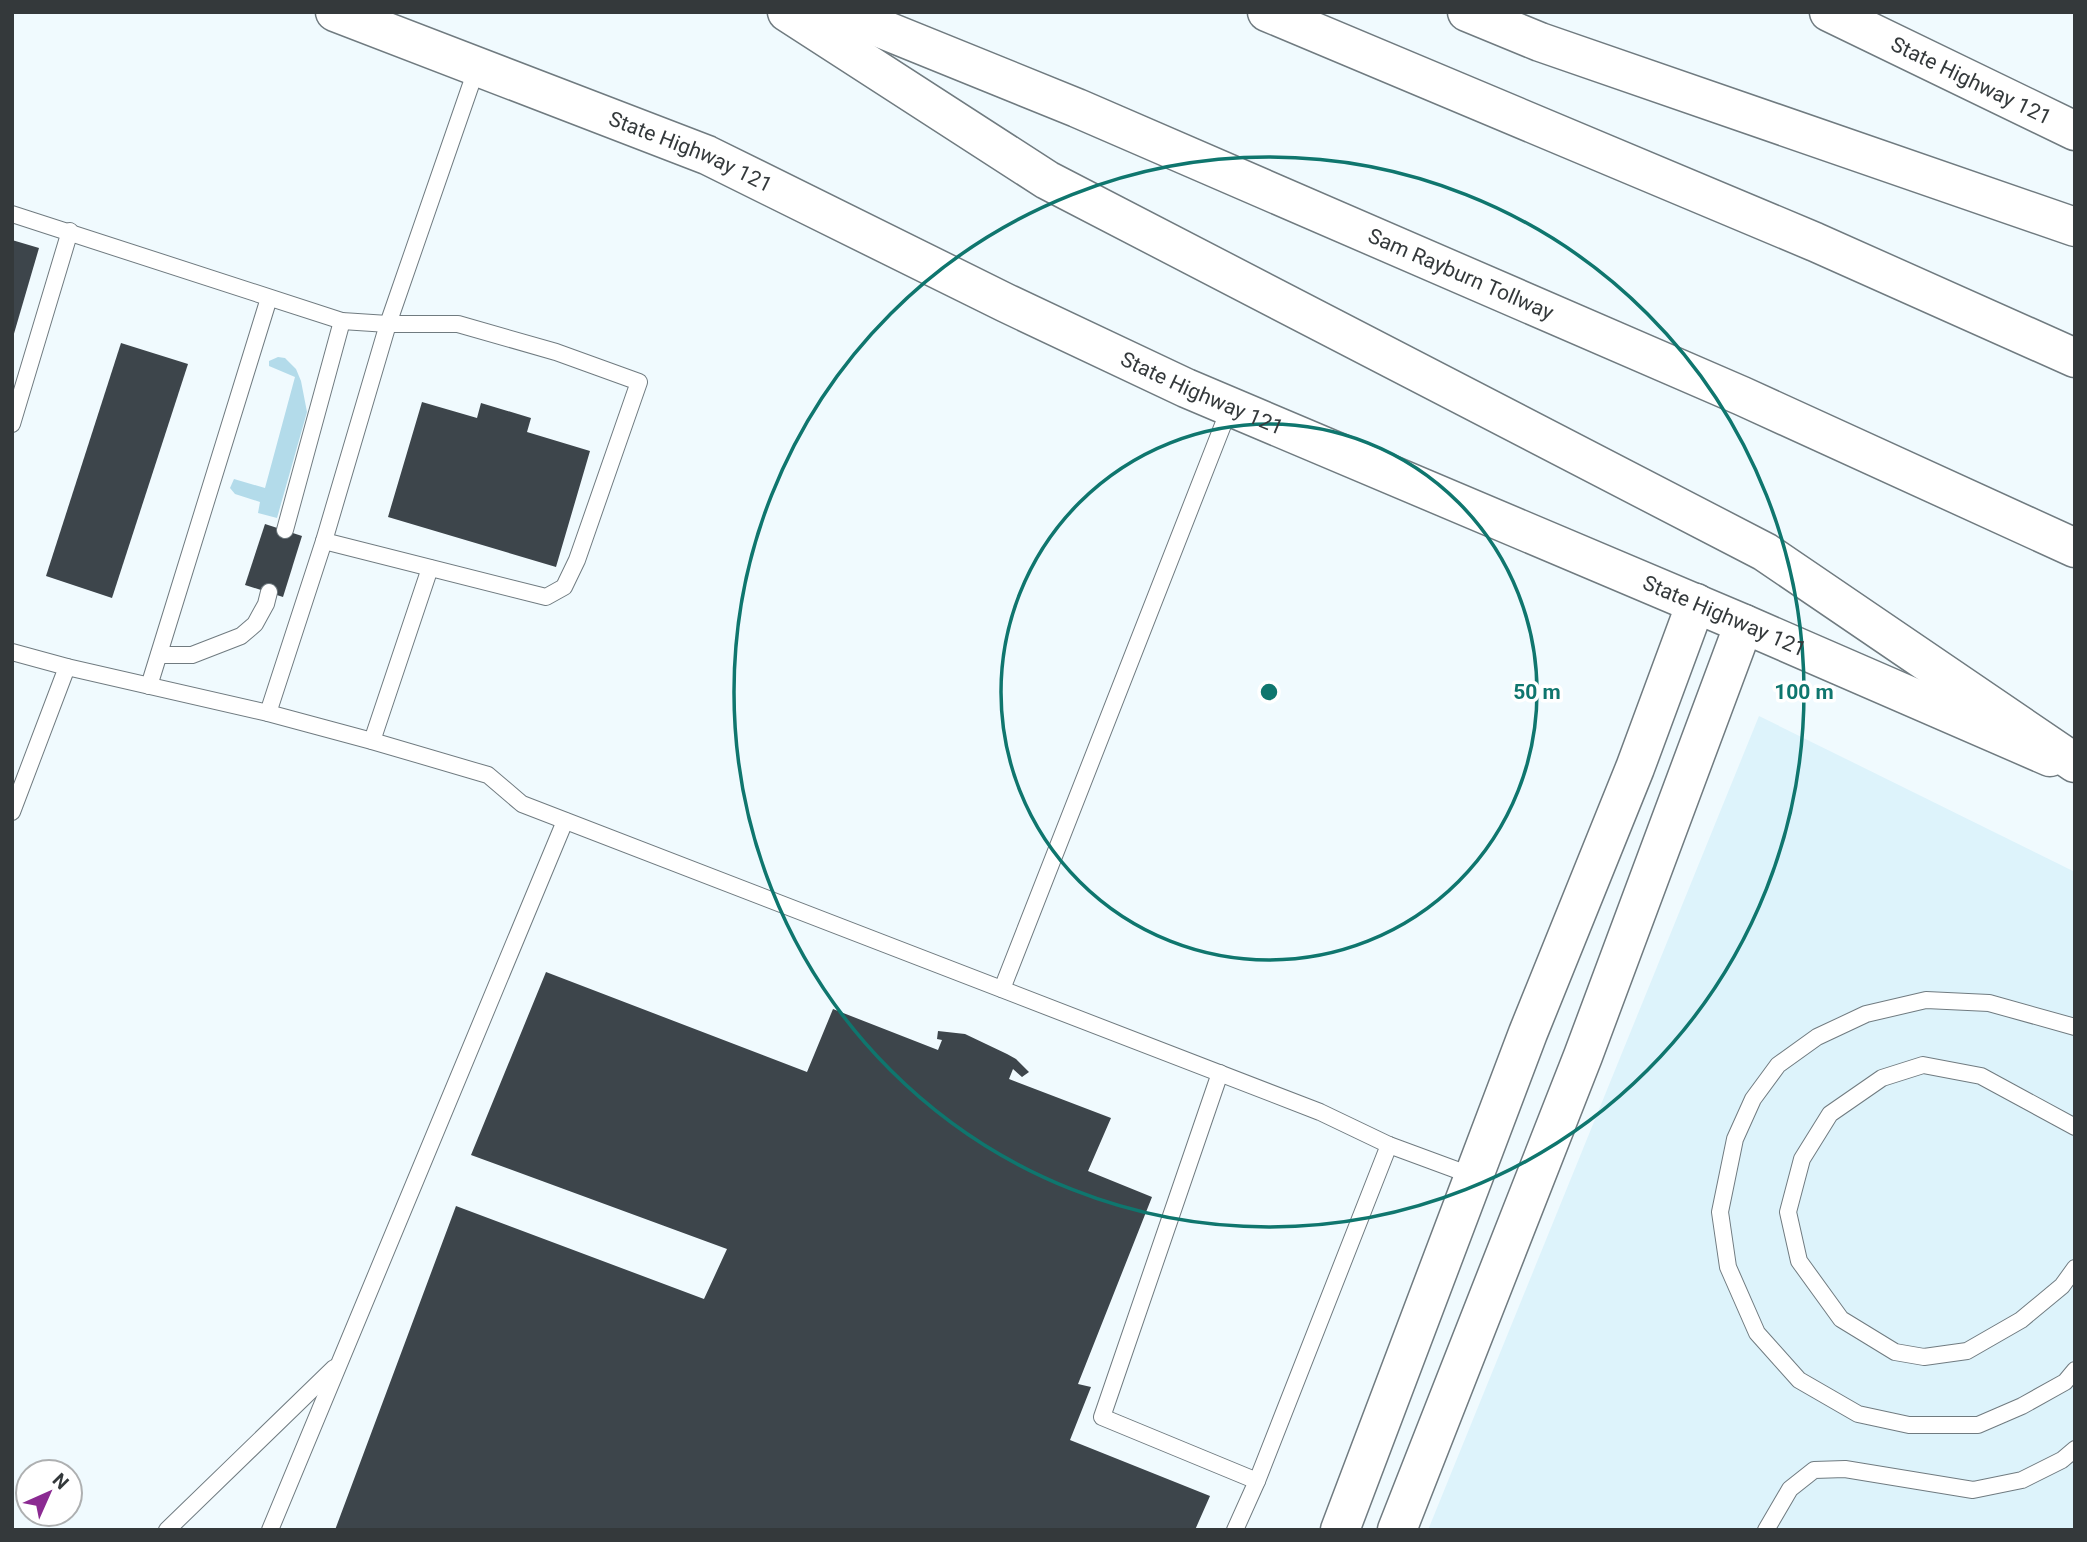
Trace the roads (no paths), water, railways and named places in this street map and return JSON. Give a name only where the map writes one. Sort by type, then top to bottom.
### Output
[{"type":"main road","name":"State Highway 121","points":[[335,12],[707,155],[1006,303],[1230,407],[2075,766]]},
{"type":"main road","points":[[787,12],[1047,180],[1765,552],[2075,766]]},
{"type":"main road","name":"Sam Rayburn Tollway","points":[[840,12],[1077,108],[1729,390],[2075,548]]},
{"type":"main road","points":[[1267,12],[1815,242],[2075,358]]},
{"type":"main road","points":[[1467,12],[1540,42],[2075,227]]},
{"type":"main road","name":"State Highway 121","points":[[1829,12],[2075,131]]},
{"type":"main road","points":[[1340,1530],[1473,1176],[1635,768],[1696,603]]},
{"type":"main road","points":[[1397,1530],[1528,1196],[1745,624]]},
{"type":"main road","points":[[1635,768],[1684,787]]},
{"type":"main road","points":[[1473,1176],[1528,1196]]},
{"type":"lane","points":[[268,713],[324,541],[388,324],[477,66]]},
{"type":"lane","points":[[12,214],[342,321],[458,324],[556,352],[639,382],[577,560],[564,587],[546,597],[324,541]]},
{"type":"lane","points":[[12,424],[70,232]]},
{"type":"lane","points":[[149,686],[269,298]]},
{"type":"lane","points":[[285,530],[342,321]]},
{"type":"lane","points":[[1002,989],[1230,407]]},
{"type":"lane","points":[[372,741],[430,568]]},
{"type":"lane","points":[[159,655],[192,656],[241,636],[255,624],[269,592]]},
{"type":"lane","points":[[12,652],[268,713],[488,775],[522,804],[1320,1112],[1389,1145],[1473,1176]]},
{"type":"lane","points":[[12,812],[17,788],[67,667]]},
{"type":"lane","points":[[270,1530],[565,821]]},
{"type":"lane","points":[[2075,1027],[1989,1003],[1926,1000],[1866,1014],[1817,1038],[1778,1065],[1753,1099],[1735,1139],[1720,1212],[1728,1267],[1756,1333],[1798,1380],[1858,1414],[1909,1425],[1978,1425],[2022,1406],[2065,1382],[2075,1370]]},
{"type":"lane","points":[[2075,1127],[1981,1076],[1923,1065],[1882,1077],[1830,1114],[1802,1159],[1788,1212],[1799,1261],[1841,1319],[1895,1352],[1924,1357],[1967,1351],[2021,1320],[2062,1286],[2075,1269]]},
{"type":"lane","points":[[1220,1073],[1102,1417],[1257,1481]]},
{"type":"lane","points":[[1235,1530],[1257,1481],[1389,1145]]},
{"type":"lane","points":[[167,1530],[339,1363]]},
{"type":"lane","points":[[1766,1530],[1790,1489],[1814,1470],[1845,1469],[1973,1490],[2022,1480],[2062,1460],[2075,1449]]}]
